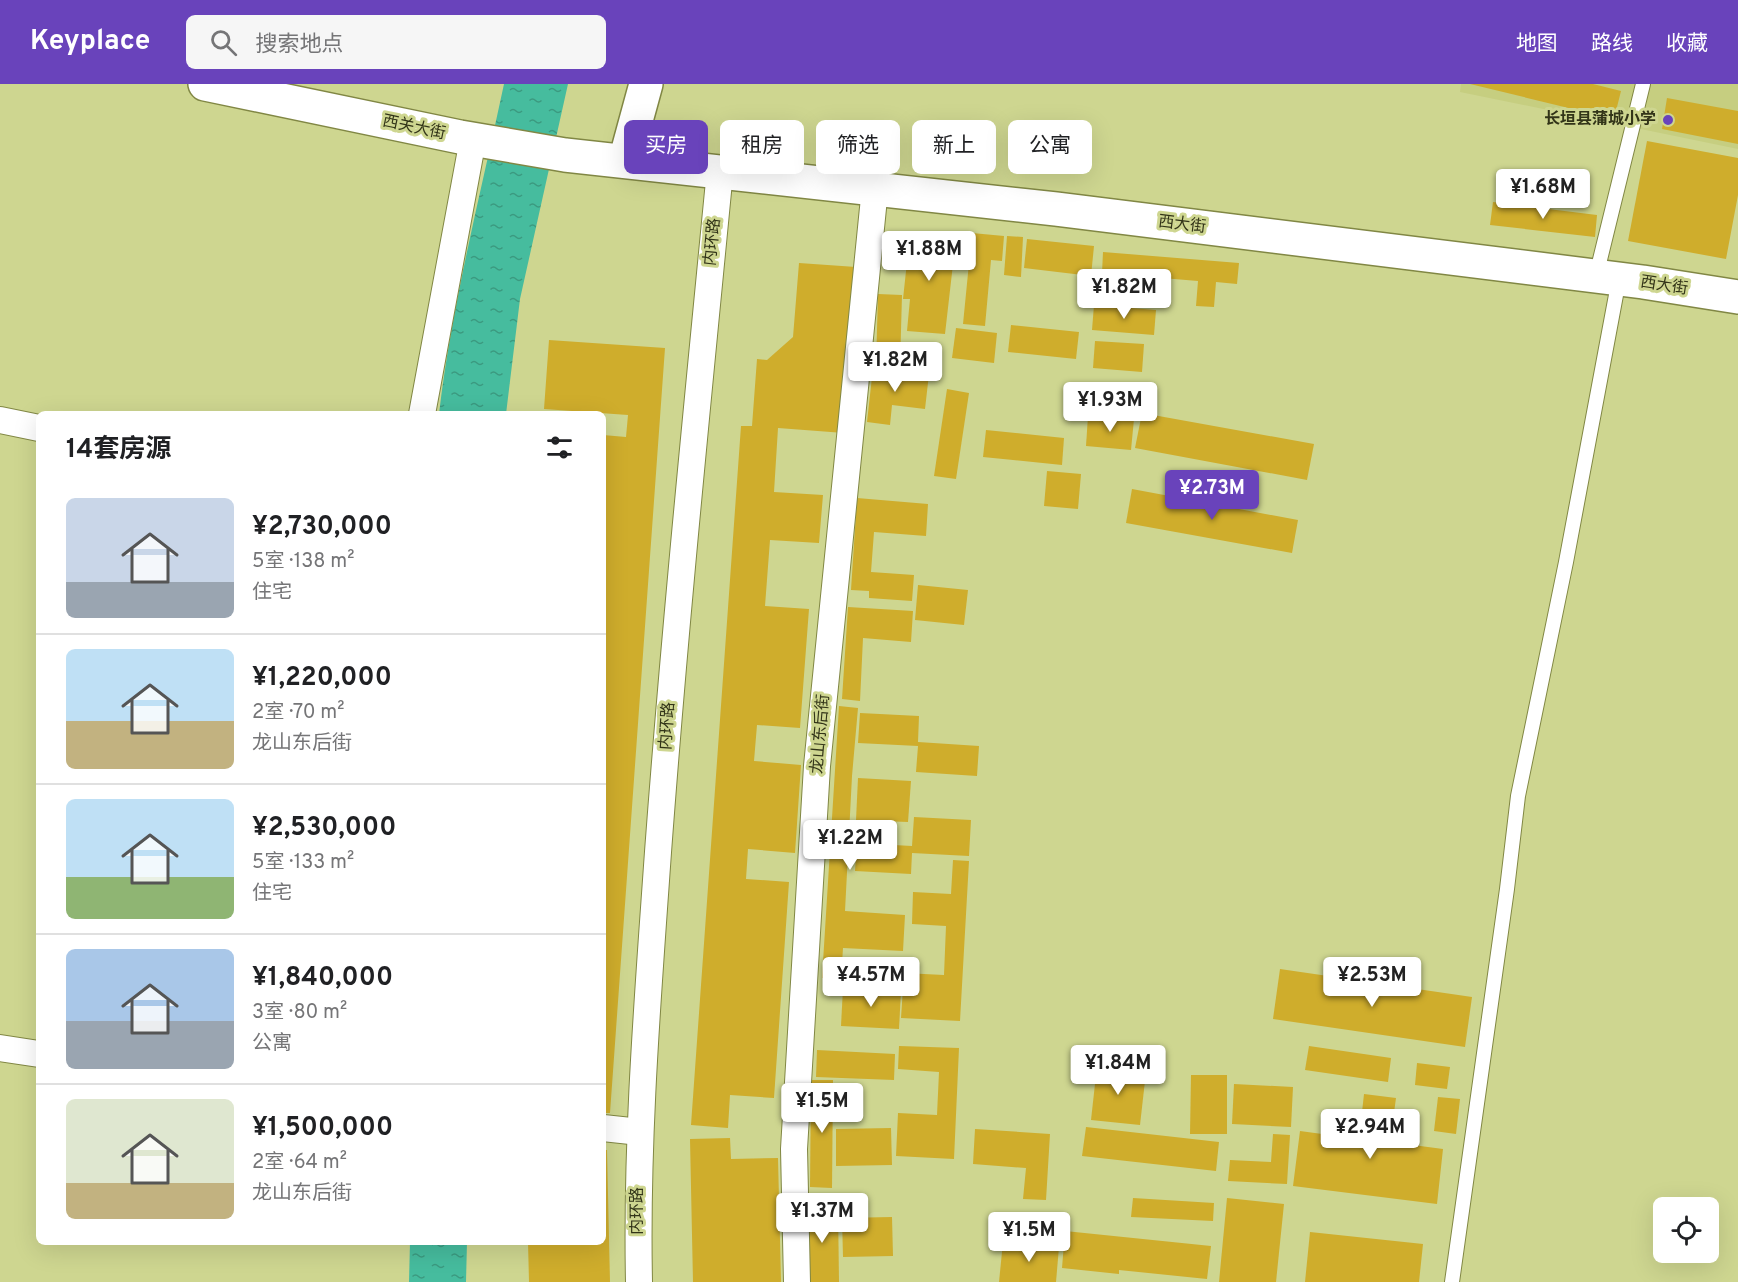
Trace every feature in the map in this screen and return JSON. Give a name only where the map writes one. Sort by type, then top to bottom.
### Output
[{"type":"main road","name":"西关大街","points":[[205,84],[478,140],[565,155],[624,161]]},
{"type":"main road","points":[[637,120],[646,84]]},
{"type":"main road","name":"西大街","points":[[708,170],[720,171]]},
{"type":"main road","name":"西大街","points":[[747,174],[1056,209],[1607,278],[1738,297]]},
{"type":"street","points":[[423,411],[478,140]]},
{"type":"street","name":"内环路","points":[[639,1282],[638,1201],[645,1026],[674,639],[720,171]]},
{"type":"street","name":"龙山东后街","points":[[797,1282],[794,1149],[818,766],[874,188]]},
{"type":"street","points":[[0,420],[36,427]]},
{"type":"street","points":[[0,1048],[36,1054]]},
{"type":"street","points":[[606,1128],[640,1132]]},
{"type":"lane","points":[[1452,1282],[1518,796],[1566,562],[1607,278],[1643,84]]},
{"type":"shaded area","name":"长垣县蒲城小学","points":[[1461,84],[1738,84],[1738,149],[1460,92]]},
{"type":"water","points":[[504,84],[568,84],[520,299],[506,411],[439,411],[451,331]]},
{"type":"water","points":[[410,1245],[467,1245],[466,1282],[409,1282]]},
{"type":"building","points":[[1470,84],[1593,84],[1621,91],[1614,119]]},
{"type":"building","points":[[1667,98],[1738,111],[1738,144],[1662,129]]},
{"type":"building","points":[[1647,141],[1738,158],[1738,195],[1726,259],[1628,241]]},
{"type":"building","points":[[1493,202],[1597,215],[1595,237],[1490,225]]},
{"type":"building","points":[[972,233],[1004,236],[1002,261],[991,260],[985,326],[963,324]]},
{"type":"building","points":[[910,234],[956,238],[945,334],[907,331],[910,299],[903,299]]},
{"type":"building","points":[[1007,236],[1023,237],[1021,277],[1004,275]]},
{"type":"building","points":[[1027,239],[1094,246],[1091,276],[1024,268]]},
{"type":"building","points":[[1103,252],[1239,263],[1237,284],[1216,282],[1214,307],[1196,306],[1198,281],[1102,273]]},
{"type":"building","points":[[799,263],[856,267],[844,433],[778,428],[774,492],[823,495],[819,543],[770,540],[765,606],[809,609],[800,728],[757,725],[754,761],[801,765],[795,853],[748,849],[746,879],[789,882],[774,1098],[730,1095],[728,1128],[691,1125],[741,426],[752,426],[757,359],[767,360],[793,337]]},
{"type":"building","points":[[878,294],[902,295],[900,366],[876,365]]},
{"type":"building","points":[[1094,305],[1156,310],[1154,335],[1092,330]]},
{"type":"building","points":[[1011,325],[1079,332],[1076,359],[1008,352]]},
{"type":"building","points":[[956,328],[997,333],[994,363],[952,358]]},
{"type":"building","points":[[549,340],[665,348],[610,1113],[606,1113],[606,435],[626,437],[628,415],[606,413],[606,411],[544,409]]},
{"type":"building","points":[[1095,341],[1144,344],[1142,372],[1093,368]]},
{"type":"building","points":[[873,368],[929,374],[925,409],[892,405],[890,425],[867,422]]},
{"type":"building","points":[[947,389],[969,393],[956,479],[934,476]]},
{"type":"building","points":[[1142,413],[1314,444],[1307,480],[1135,448]]},
{"type":"building","points":[[1088,416],[1134,419],[1131,450],[1086,446]]},
{"type":"building","points":[[986,430],[1064,438],[1062,465],[983,457]]},
{"type":"building","points":[[1047,471],[1081,474],[1078,509],[1044,506]]},
{"type":"building","points":[[1132,489],[1298,520],[1292,553],[1126,523]]},
{"type":"building","points":[[857,498],[928,504],[926,536],[874,532],[871,572],[914,575],[912,601],[869,598],[869,591],[851,590]]},
{"type":"building","points":[[918,585],[968,590],[964,625],[915,620]]},
{"type":"building","points":[[848,607],[913,611],[911,642],[863,638],[860,701],[842,699]]},
{"type":"building","points":[[839,706],[858,708],[845,911],[905,915],[903,951],[843,948],[841,979],[822,978]]},
{"type":"building","points":[[860,713],[919,716],[918,742],[979,746],[977,776],[916,772],[918,746],[858,743]]},
{"type":"building","points":[[858,778],[911,781],[908,822],[856,820]]},
{"type":"building","points":[[914,817],[971,820],[969,856],[912,853],[911,874],[855,871],[857,843],[912,846]]},
{"type":"building","points":[[953,860],[969,861],[960,1021],[901,1018],[904,973],[944,975],[946,926],[912,924],[913,892],[951,894]]},
{"type":"building","points":[[1280,969],[1472,997],[1465,1047],[1273,1019]]},
{"type":"building","points":[[843,988],[901,991],[899,1029],[841,1026]]},
{"type":"building","points":[[899,1046],[959,1048],[954,1159],[896,1156],[898,1113],[937,1115],[939,1072],[898,1069]]},
{"type":"building","points":[[1309,1046],[1391,1058],[1388,1082],[1305,1070]]},
{"type":"building","points":[[817,1050],[895,1054],[894,1080],[816,1077]]},
{"type":"building","points":[[1417,1063],[1450,1067],[1447,1089],[1415,1085]]},
{"type":"building","points":[[1097,1066],[1146,1072],[1140,1125],[1091,1120]]},
{"type":"building","points":[[1191,1075],[1227,1075],[1227,1134],[1190,1134]]},
{"type":"building","points":[[811,1080],[833,1080],[832,1188],[810,1187]]},
{"type":"building","points":[[1234,1084],[1293,1087],[1291,1127],[1232,1124]]},
{"type":"building","points":[[1364,1094],[1396,1098],[1390,1142],[1443,1149],[1437,1204],[1293,1186],[1300,1131],[1359,1139]]},
{"type":"building","points":[[1438,1097],[1460,1099],[1456,1134],[1434,1131]]},
{"type":"building","points":[[1086,1127],[1219,1142],[1216,1171],[1082,1156]]},
{"type":"building","points":[[891,1128],[892,1165],[836,1166],[836,1129]]},
{"type":"building","points":[[975,1129],[1050,1134],[1046,1200],[1023,1199],[1026,1168],[973,1164]]},
{"type":"building","points":[[1273,1134],[1290,1135],[1287,1184],[1228,1181],[1230,1160],[1271,1162]]},
{"type":"building","points":[[730,1138],[731,1159],[778,1158],[781,1282],[693,1282],[690,1139]]},
{"type":"building","points":[[607,1150],[610,1282],[529,1282],[528,1245],[606,1245]]},
{"type":"building","points":[[1133,1198],[1214,1203],[1213,1221],[1131,1217]]},
{"type":"building","points":[[1227,1198],[1284,1204],[1276,1282],[1219,1282]]},
{"type":"building","points":[[838,1206],[839,1282],[806,1282],[805,1207]]},
{"type":"building","points":[[892,1217],[893,1256],[843,1257],[842,1218]]},
{"type":"building","points":[[1065,1231],[1211,1246],[1207,1279],[1119,1270],[1119,1274],[1062,1268]]},
{"type":"building","points":[[1310,1232],[1423,1244],[1419,1282],[1305,1282]]},
{"type":"building","points":[[1003,1242],[1059,1247],[1056,1282],[999,1282]]},
{"type":"place","name":"长垣县蒲城小学","points":[[1668,120]]}]
